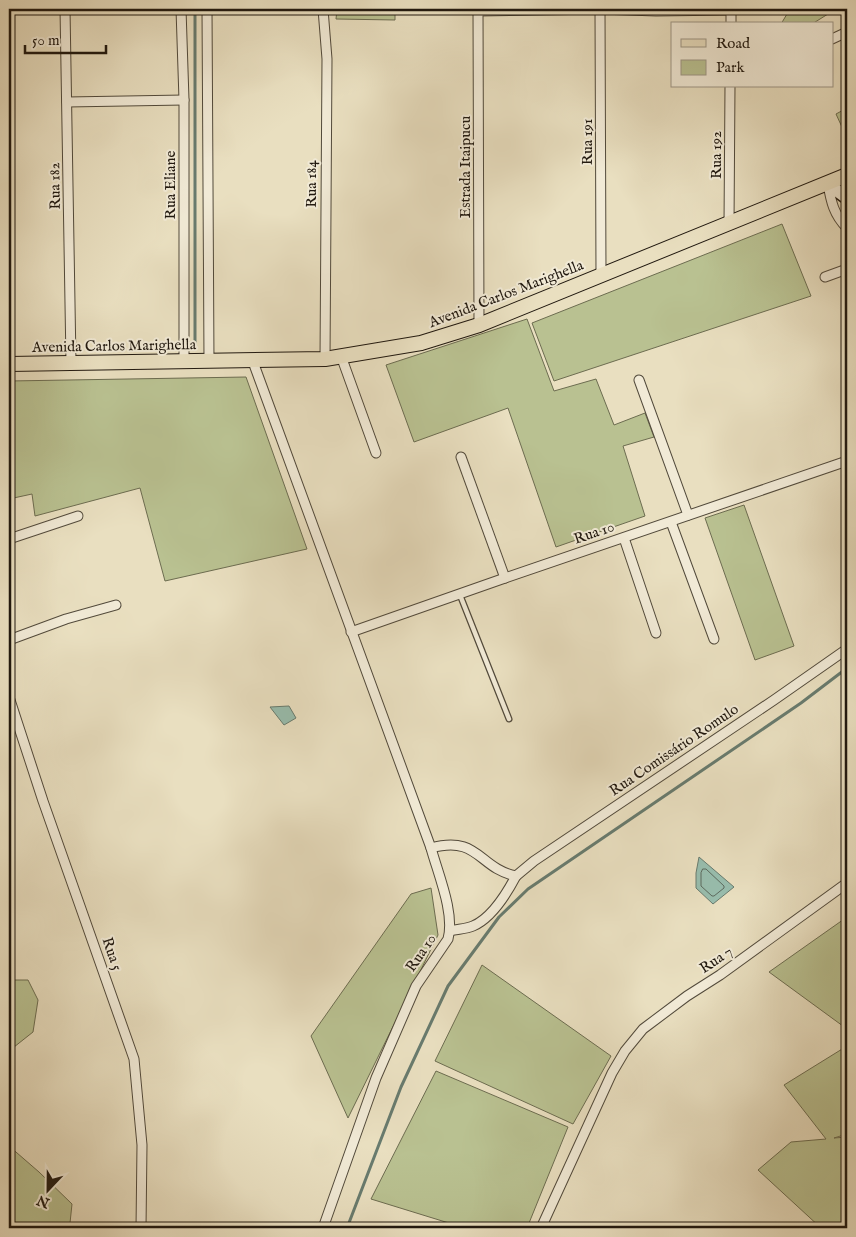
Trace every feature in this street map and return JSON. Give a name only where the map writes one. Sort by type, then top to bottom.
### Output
[{"type":"main road","name":"Avenida Carlos Marighella","points":[[9,364],[325,359],[421,343],[479,325],[847,175]]},
{"type":"main road","points":[[828,184],[847,198]]},
{"type":"street","name":"Rua 182","points":[[65,9],[71,362]]},
{"type":"street","name":"Rua Eliane","points":[[181,9],[184,100],[184,361]]},
{"type":"street","points":[[207,9],[209,361]]},
{"type":"street","name":"Rua 184","points":[[323,9],[327,59],[325,359]]},
{"type":"street","name":"Rua 191","points":[[600,9],[601,275]]},
{"type":"street","points":[[478,10],[731,10]]},
{"type":"street","name":"Estrada Itaipucu","points":[[478,10],[479,325]]},
{"type":"street","points":[[834,38],[847,32]]},
{"type":"street","name":"Rua 192","points":[[730,88],[730,224]]},
{"type":"street","points":[[68,102],[184,100]]},
{"type":"street","points":[[828,184],[832,208],[847,228]]},
{"type":"street","points":[[825,277],[847,269]]},
{"type":"street","points":[[341,356],[376,453]]},
{"type":"street","name":"Rua 10","points":[[252,359],[431,848],[450,916],[450,931],[444,945],[416,986],[376,1078],[323,1228]]},
{"type":"street","points":[[639,380],[688,515]]},
{"type":"street","points":[[461,457],[505,578]]},
{"type":"street","name":"Rua 10","points":[[351,632],[847,461]]},
{"type":"street","points":[[9,539],[78,516]]},
{"type":"street","points":[[671,522],[714,639]]},
{"type":"street","points":[[624,538],[656,634]]},
{"type":"street","points":[[9,640],[66,619],[116,606]]},
{"type":"street","name":"Rua Comissário Romulo","points":[[450,931],[475,925],[498,905],[508,892],[516,876],[534,861],[774,700],[847,648]]},
{"type":"street","name":"Rua 5","points":[[9,697],[43,801],[134,1059],[142,1145],[141,1228]]},
{"type":"street","points":[[431,848],[446,845],[463,846],[500,871],[516,876]]},
{"type":"street","name":"Rua 7","points":[[541,1228],[612,1073],[625,1051],[643,1029],[847,883]]},
{"type":"lane","points":[[460,595],[509,719]]},
{"type":"green space","points":[[337,9],[395,9],[395,20],[336,19]]},
{"type":"green space","points":[[790,9],[836,9],[815,22],[782,22]]},
{"type":"green space","points":[[847,108],[847,138],[836,114]]},
{"type":"green space","points":[[782,224],[811,296],[554,381],[532,323]]},
{"type":"green space","points":[[527,319],[554,391],[596,379],[614,425],[645,413],[654,437],[623,446],[645,516],[556,547],[508,408],[414,442],[386,365]]},
{"type":"green space","points":[[246,377],[307,549],[165,581],[140,488],[35,516],[32,494],[9,499],[9,381]]},
{"type":"green space","points":[[744,505],[794,646],[755,660],[705,518]]},
{"type":"green space","points":[[431,888],[438,935],[348,1118],[311,1036],[411,894]]},
{"type":"green space","points":[[847,917],[847,1029],[769,972]]},
{"type":"green space","points":[[482,965],[611,1056],[573,1124],[435,1061]]},
{"type":"green space","points":[[9,980],[28,980],[38,1000],[33,1032],[9,1051]]},
{"type":"green space","points":[[847,1046],[847,1134],[834,1138],[847,1137],[847,1228],[821,1228],[758,1170],[791,1142],[826,1139],[784,1085]]},
{"type":"green space","points":[[436,1071],[568,1127],[527,1228],[465,1228],[371,1199]]},
{"type":"green space","points":[[9,1146],[72,1204],[70,1223],[67,1228],[9,1228]]},
{"type":"water","points":[[289,706],[296,718],[284,725],[270,707]]},
{"type":"water","points":[[699,857],[734,887],[713,904],[696,888]]},
{"type":"waterway","points":[[195,9],[195,344]]},
{"type":"waterway","points":[[347,1228],[401,1087],[448,986],[499,917],[528,889],[801,703],[847,668]]}]
